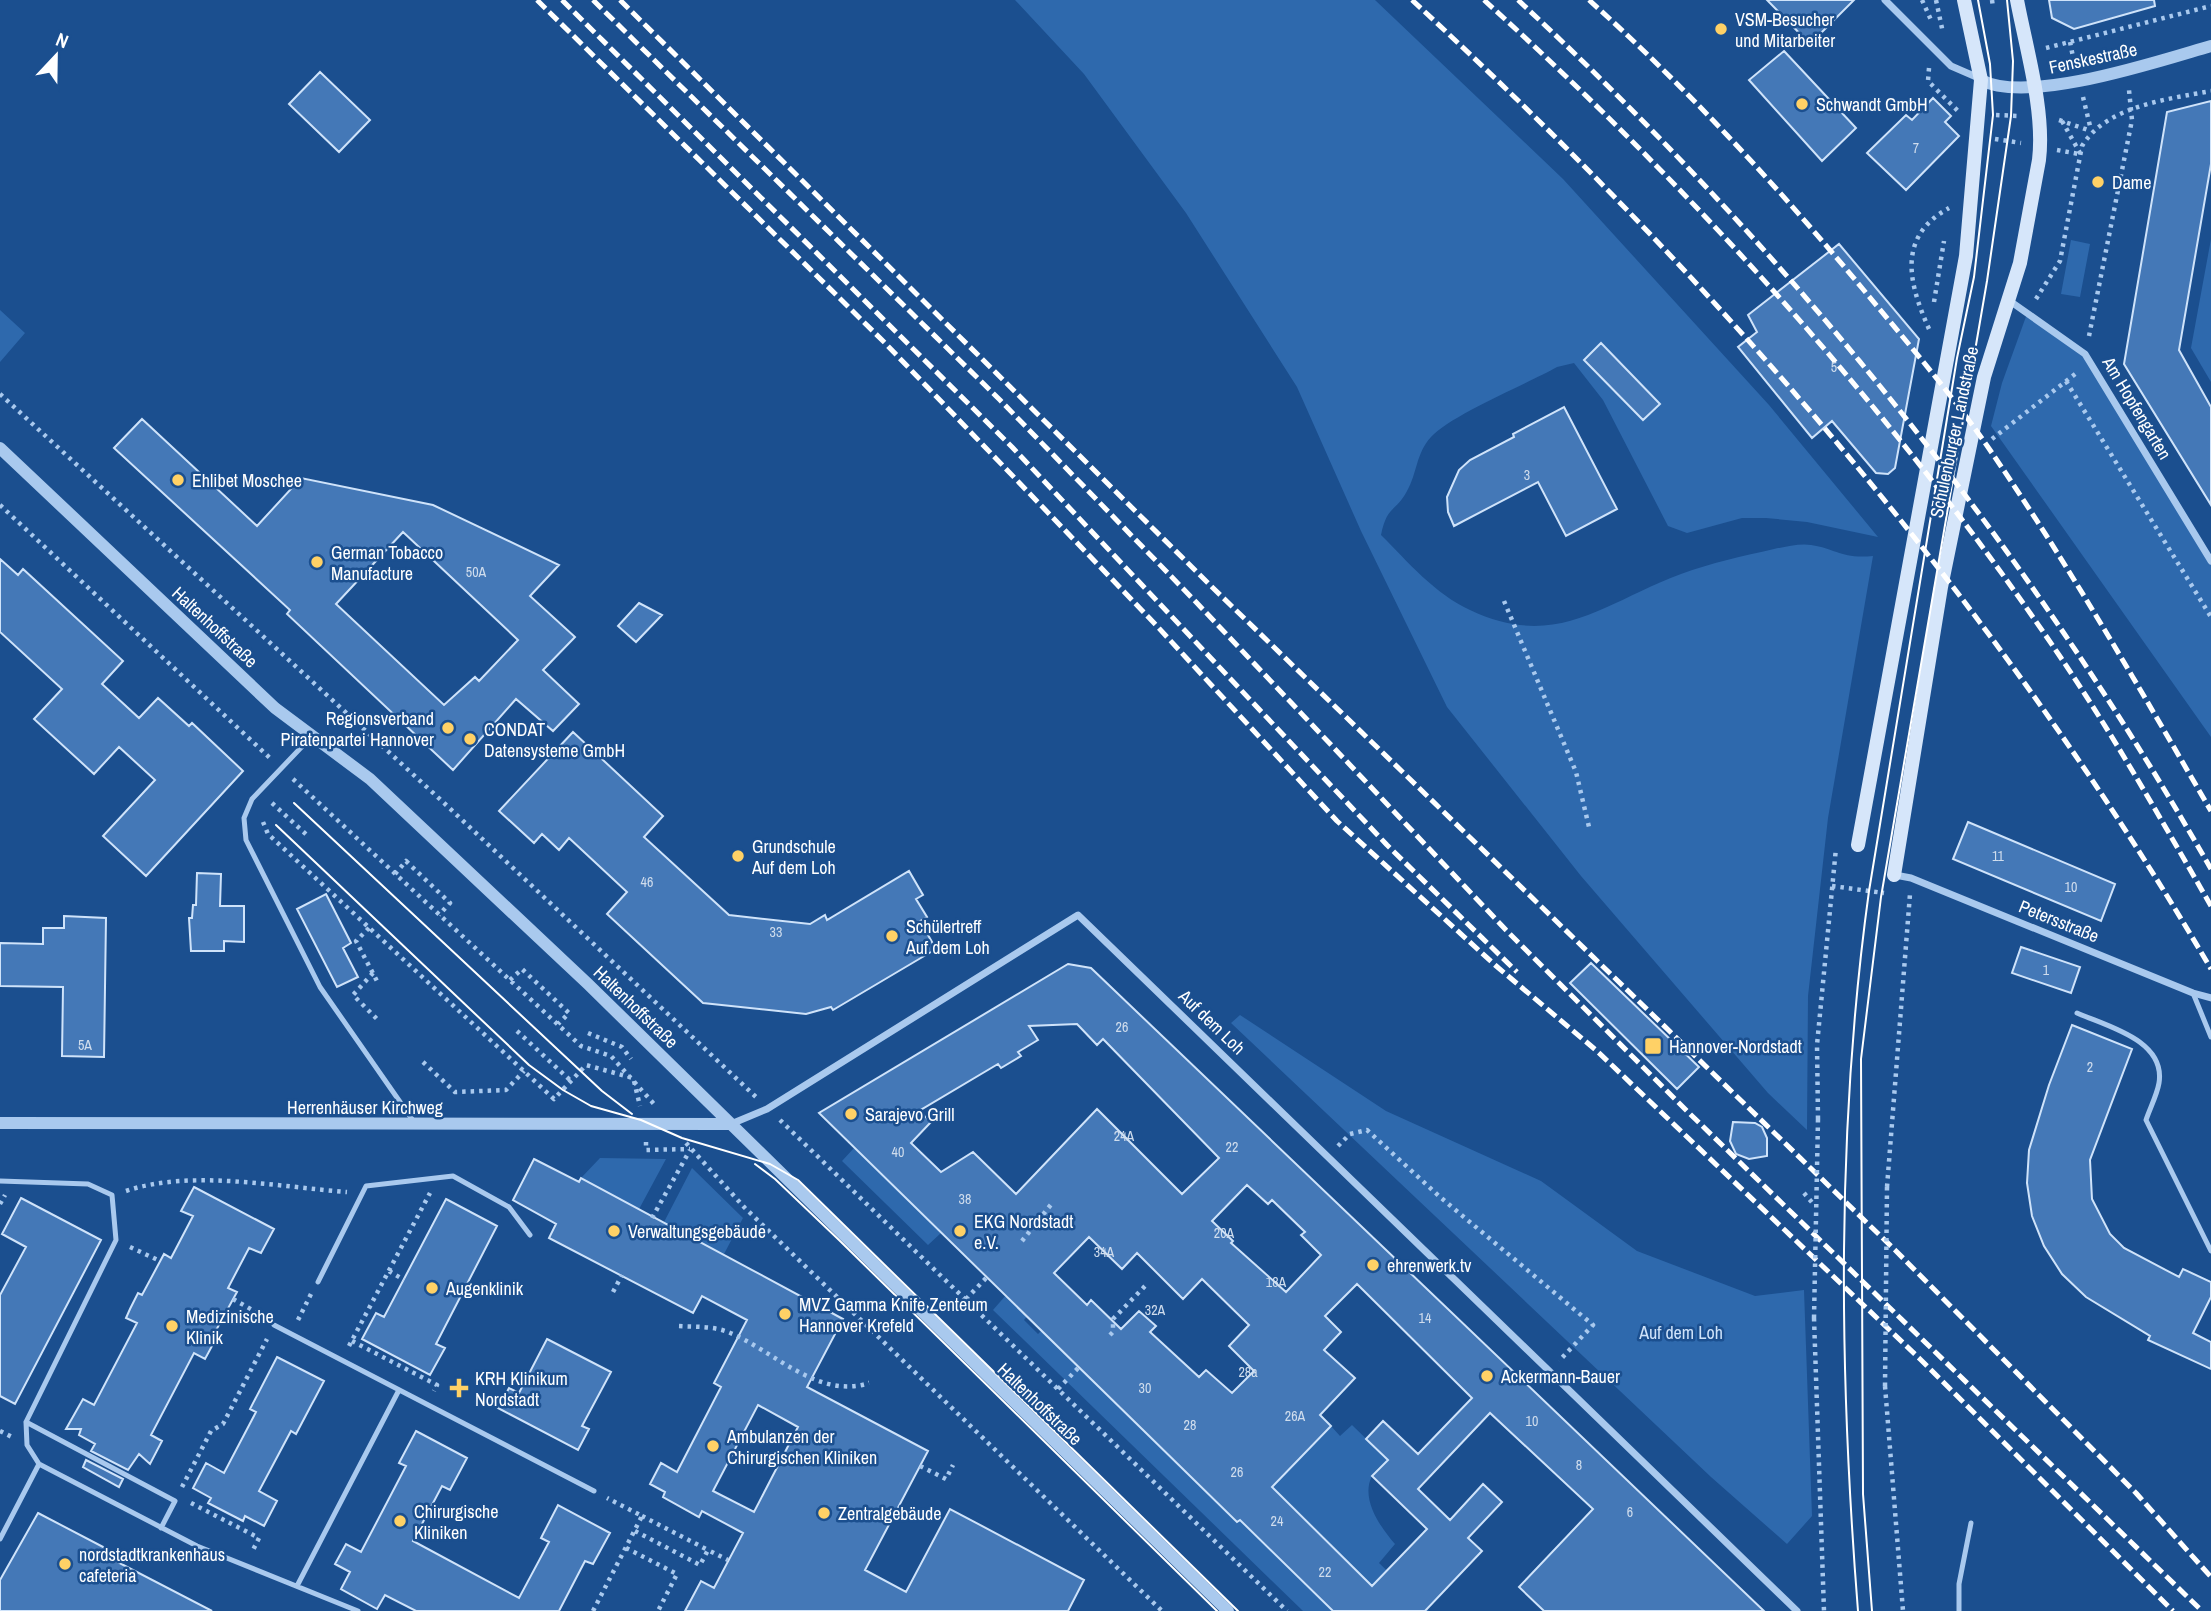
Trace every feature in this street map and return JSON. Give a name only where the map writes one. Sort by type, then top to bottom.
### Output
[{"type":"main road","name":"Schulenburger Landstraße","points":[[1858,845],[1966,256],[1981,80],[1964,0]]},
{"type":"main road","name":"Schulenburger Landstraße","points":[[1894,875],[1941,587],[1984,377],[2006,299],[2020,263],[2039,160],[2033,87],[2017,0]]},
{"type":"street","points":[[1887,0],[1951,66],[1981,80]]},
{"type":"street","name":"Fenskestraße","points":[[1981,80],[1992,85],[2033,87],[2126,70],[2211,46]]},
{"type":"street","name":"Am Hopfengarten","points":[[2006,299],[2028,311],[2085,354],[2211,561]]},
{"type":"street","name":"Haltenhoffstraße","points":[[0,449],[275,708],[370,779],[588,984],[1228,1611]]},
{"type":"street","name":"Petersstraße","points":[[1894,875],[1912,878],[2211,998]]},
{"type":"street","name":"Auf dem Loh","points":[[730,1124],[767,1108],[1079,915],[1797,1611]]},
{"type":"street","name":"Herrenhäuser Kirchweg","points":[[0,1123],[730,1124]]},
{"type":"lane","points":[[313,735],[252,799],[244,818],[246,840],[320,987],[416,1125]]},
{"type":"lane","points":[[2193,993],[2211,1037]]},
{"type":"lane","points":[[2077,1013],[2138,1040],[2157,1061],[2159,1082],[2146,1120],[2211,1251]]},
{"type":"lane","points":[[318,1282],[366,1186],[453,1177],[509,1207],[530,1236]]},
{"type":"lane","points":[[0,1181],[88,1184],[112,1195],[116,1240],[26,1422],[27,1445],[39,1464],[161,1528],[358,1611]]},
{"type":"lane","points":[[274,1325],[594,1491]]},
{"type":"lane","points":[[297,1586],[399,1390]]},
{"type":"lane","points":[[26,1422],[176,1498],[161,1528]]},
{"type":"lane","points":[[0,1539],[39,1464]]},
{"type":"lane","points":[[1959,1611],[1959,1584],[1971,1523]]},
{"type":"path","points":[[1936,0],[1943,36]]},
{"type":"path","points":[[1992,0],[1993,7]]},
{"type":"path","points":[[2053,45],[2211,6]]},
{"type":"path","points":[[2085,354],[2132,120],[2133,110],[2126,70]]},
{"type":"path","points":[[2028,311],[2060,261],[2082,146],[2091,131],[2133,110],[2211,91]]},
{"type":"path","points":[[1929,329],[1913,292],[1910,272],[1912,254],[1928,224],[1950,208]]},
{"type":"path","points":[[1986,444],[2090,362]]},
{"type":"path","points":[[2066,381],[2204,601],[2211,617]]},
{"type":"path","points":[[0,394],[443,802],[767,1108],[1287,1611]]},
{"type":"path","points":[[0,505],[581,1046],[611,1056],[633,1078],[586,1065],[554,1099],[268,834],[263,816]]},
{"type":"path","points":[[2204,601],[2211,597]]},
{"type":"path","points":[[1504,601],[1576,772],[1588,827]]},
{"type":"path","points":[[267,809],[272,803],[309,837]]},
{"type":"path","points":[[395,874],[407,861],[450,903],[439,915]]},
{"type":"path","points":[[1903,1611],[1885,1385],[1887,1187],[1912,878]]},
{"type":"path","points":[[1824,1611],[1814,1318],[1817,1045],[1832,886],[1891,894]]},
{"type":"path","points":[[1901,895],[1910,896]]},
{"type":"path","points":[[369,928],[356,941],[378,983]]},
{"type":"path","points":[[510,980],[522,969],[569,1013],[558,1024]]},
{"type":"path","points":[[373,973],[353,995],[379,1020]]},
{"type":"path","points":[[517,1031],[571,1081]]},
{"type":"path","points":[[588,1033],[622,1047],[631,1059]]},
{"type":"path","points":[[423,1062],[455,1093],[506,1090],[524,1071]]},
{"type":"path","points":[[1328,1156],[1350,1134],[1367,1130],[1440,1197],[1593,1325],[1573,1347]]},
{"type":"path","points":[[652,1217],[691,1149],[745,1208],[1162,1611]]},
{"type":"path","points":[[342,1360],[439,1177]]},
{"type":"path","points":[[112,1195],[138,1186],[194,1181],[362,1193]]},
{"type":"path","points":[[1804,1193],[1815,1206]]},
{"type":"path","points":[[1022,1241],[1053,1202]]},
{"type":"path","points":[[116,1240],[160,1261]]},
{"type":"path","points":[[389,1271],[404,1280]]},
{"type":"path","points":[[612,1292],[622,1275]]},
{"type":"path","points":[[966,1299],[988,1276]]},
{"type":"path","points":[[291,1334],[318,1282]]},
{"type":"path","points":[[1110,1335],[1113,1319],[1148,1283]]},
{"type":"path","points":[[233,1299],[259,1313],[274,1325],[223,1423],[211,1431],[176,1498],[259,1538],[246,1566]]},
{"type":"path","points":[[679,1326],[727,1332],[832,1387],[853,1388],[869,1383]]},
{"type":"path","points":[[352,1341],[393,1362],[396,1357]]},
{"type":"path","points":[[1058,1389],[1080,1366]]},
{"type":"path","points":[[920,1466],[946,1479],[953,1465]]},
{"type":"path","points":[[594,1491],[728,1560]]},
{"type":"path","points":[[593,1611],[642,1516]]},
{"type":"path","points":[[635,1531],[701,1565],[708,1550]]},
{"type":"path","points":[[626,1548],[677,1574],[658,1611]]},
{"type":"green space","points":[[1015,0],[1375,0],[1563,179],[1769,405],[1878,537],[1807,522],[1766,518],[1742,518],[1687,533],[1668,526],[1603,400],[1574,363],[1557,367],[1441,428],[1422,450],[1407,491],[1386,518],[1381,535],[1422,577],[1457,603],[1501,621],[1529,626],[1579,618],[1681,574],[1774,549],[1807,545],[1846,555],[1873,556],[1828,818],[1808,996],[1807,1130],[1768,1093],[1581,876],[1447,707],[1361,531],[1297,387],[1186,213],[1084,74]]},
{"type":"green space","points":[[2211,239],[2211,382],[2191,348]]},
{"type":"green space","points":[[2071,240],[2090,244],[2080,297],[2061,294]]},
{"type":"green space","points":[[0,310],[25,333],[0,362]]},
{"type":"green space","points":[[2028,311],[2085,354],[2211,561],[2211,737],[1991,426],[2002,383]]},
{"type":"green space","name":"Auf dem Loh","points":[[1240,1015],[1386,1111],[1541,1181],[1637,1251],[1755,1296],[1804,1290],[1812,1516],[1787,1544],[1711,1477],[1231,1023]]},
{"type":"green space","points":[[854,1148],[941,1233],[928,1245],[842,1161]]},
{"type":"green space","points":[[600,1158],[666,1159],[638,1211],[581,1178]]},
{"type":"green space","points":[[692,1168],[743,1218],[724,1254],[663,1224]]},
{"type":"green space","points":[[1007,1294],[1028,1315],[1024,1320],[1038,1334],[1043,1329],[1237,1522],[1240,1520],[1333,1611],[1303,1611],[993,1310]]},
{"type":"green space","points":[[1352,1425],[1388,1460],[1373,1474],[1369,1485],[1370,1503],[1374,1513],[1395,1544],[1379,1563],[1429,1611],[1398,1611],[1267,1484],[1285,1473],[1331,1426],[1340,1436]]},
{"type":"building","points":[[1767,0],[1854,0],[1810,44]]},
{"type":"building","points":[[2049,0],[2154,0],[2155,6],[2074,29],[2052,18]]},
{"type":"building","name":"Schwandt GmbH","points":[[1784,51],[1856,128],[1822,161],[1749,80]]},
{"type":"building","points":[[320,72],[370,120],[339,152],[289,104]]},
{"type":"building","points":[[1933,98],[1951,116],[1945,122],[1959,136],[1906,190],[1867,153],[1906,115],[1912,120]]},
{"type":"building","points":[[2211,101],[2211,164],[2179,350],[2211,407],[2211,505],[2124,364],[2167,112]]},
{"type":"building","points":[[1839,244],[1919,339],[1895,468],[1888,474],[1876,473],[1832,421],[1812,438],[1738,347],[1757,332],[1748,315]]},
{"type":"building","points":[[1601,343],[1660,404],[1643,420],[1584,360]]},
{"type":"building","points":[[1564,407],[1617,509],[1566,536],[1538,482],[1454,526],[1448,512],[1447,497],[1459,470],[1470,460],[1514,437],[1513,434]]},
{"type":"building","points":[[142,419],[257,526],[301,478],[433,505],[559,565],[530,596],[575,637],[543,670],[579,704],[553,731],[516,699],[453,770],[287,614],[290,610],[114,448]],"holes":[[[403,532],[518,640],[479,681],[475,677],[444,705],[336,604]]]},
{"type":"building","points":[[0,559],[18,575],[23,569],[123,661],[102,684],[139,718],[158,698],[189,726],[192,723],[243,771],[146,876],[103,836],[155,780],[119,747],[94,774],[34,719],[62,689],[0,632]]},
{"type":"building","points":[[639,603],[662,615],[636,642],[618,626]]},
{"type":"building","points":[[573,732],[663,816],[644,837],[729,915],[810,924],[825,915],[827,920],[909,871],[923,895],[916,899],[927,917],[920,921],[936,949],[833,1010],[831,1007],[806,1014],[703,1003],[607,914],[627,892],[569,838],[559,850],[542,834],[534,843],[499,811]]},
{"type":"building","points":[[1968,822],[2115,884],[2101,921],[1953,859]]},
{"type":"building","points":[[197,873],[221,874],[220,906],[244,906],[244,942],[224,941],[224,951],[191,951],[189,918],[192,918],[193,905],[196,905]]},
{"type":"building","points":[[326,894],[351,943],[343,948],[358,977],[337,987],[297,909]]},
{"type":"building","points":[[64,916],[106,918],[104,1057],[62,1056],[63,987],[0,986],[0,943],[43,944],[43,928],[64,928]]},
{"type":"building","points":[[2021,947],[2080,967],[2071,993],[2012,973]]},
{"type":"building","points":[[1591,963],[1699,1067],[1677,1089],[1570,983]]},
{"type":"building","points":[[1068,964],[1091,968],[1764,1611],[1544,1611],[1519,1587],[1593,1509],[1490,1413],[1418,1489],[1450,1520],[1483,1484],[1502,1502],[1468,1538],[1482,1551],[1425,1611],[1333,1611],[1240,1520],[1237,1522],[819,1113]],"holes":[[[1077,1024],[1097,1045],[1103,1039],[1219,1158],[1182,1194],[1097,1109],[1016,1194],[973,1152],[941,1172],[911,1143],[931,1122],[919,1111],[998,1064],[1001,1068],[1021,1056],[1018,1052],[1038,1040],[1029,1026]],[[1247,1185],[1268,1204],[1272,1200],[1305,1232],[1301,1235],[1321,1255],[1286,1292],[1231,1243],[1233,1241],[1212,1221]],[[1089,1237],[1122,1269],[1137,1253],[1183,1299],[1202,1279],[1249,1325],[1229,1346],[1254,1371],[1232,1393],[1206,1370],[1199,1377],[1150,1332],[1156,1326],[1139,1311],[1121,1329],[1091,1300],[1087,1305],[1054,1273]],[[1357,1284],[1472,1398],[1418,1454],[1383,1421],[1366,1439],[1388,1460],[1372,1476],[1427,1529],[1372,1586],[1272,1487],[1331,1426],[1320,1415],[1355,1378],[1324,1350],[1341,1332],[1325,1316]]]},
{"type":"building","points":[[2072,1025],[2132,1049],[2090,1160],[2092,1199],[2110,1234],[2124,1248],[2179,1277],[2183,1269],[2211,1282],[2211,1297],[2193,1333],[2211,1342],[2211,1369],[2148,1340],[2150,1336],[2086,1297],[2062,1274],[2044,1246],[2032,1216],[2027,1183],[2029,1150],[2049,1085]]},
{"type":"building","points":[[1733,1122],[1755,1123],[1762,1127],[1767,1138],[1767,1156],[1749,1159],[1736,1154],[1730,1141]]},
{"type":"building","points":[[534,1159],[579,1182],[581,1178],[843,1319],[807,1387],[928,1451],[865,1570],[906,1592],[950,1509],[1084,1580],[1068,1611],[685,1611],[701,1581],[714,1588],[743,1533],[702,1511],[699,1517],[663,1497],[665,1492],[650,1484],[661,1463],[677,1472],[721,1387],[714,1383],[747,1320],[702,1296],[693,1313],[549,1238],[556,1224],[513,1200]],"holes":[[[758,1405],[798,1427],[754,1512],[713,1491]]]},
{"type":"building","name":"Medizinische Klinik","points":[[194,1187],[274,1229],[261,1253],[249,1248],[228,1288],[237,1292],[214,1334],[218,1335],[205,1359],[194,1353],[151,1435],[162,1441],[150,1464],[139,1454],[128,1470],[91,1451],[95,1444],[79,1435],[81,1429],[66,1429],[83,1399],[94,1405],[137,1323],[126,1318],[138,1293],[142,1295],[164,1254],[171,1258],[193,1216],[181,1211]]},
{"type":"building","points":[[21,1198],[101,1240],[15,1404],[0,1396],[0,1295],[26,1247],[2,1234]]},
{"type":"building","name":"Augenklinik","points":[[446,1199],[497,1226],[436,1344],[445,1348],[430,1375],[362,1339],[376,1313],[384,1317]]},
{"type":"building","points":[[547,1339],[611,1372],[582,1426],[589,1429],[578,1450],[498,1408],[509,1388],[519,1393]]},
{"type":"building","points":[[277,1357],[324,1381],[296,1434],[291,1431],[259,1491],[277,1501],[264,1526],[245,1516],[243,1521],[208,1503],[211,1498],[193,1488],[206,1463],[224,1473],[256,1412],[250,1409]]},
{"type":"building","name":"Chirurgische Kliniken","points":[[416,1431],[467,1458],[450,1490],[442,1486],[413,1541],[519,1598],[549,1542],[541,1538],[558,1505],[610,1533],[593,1564],[585,1561],[559,1611],[416,1611],[385,1595],[377,1609],[341,1589],[350,1572],[335,1564],[346,1544],[361,1552],[406,1466],[399,1463]]},
{"type":"building","points":[[86,1460],[123,1479],[119,1487],[83,1467]]},
{"type":"building","name":"nordstadtkrankenhaus cafeteria","points":[[38,1513],[107,1549],[104,1555],[212,1611],[0,1611],[0,1580]]},
{"type":"tram line","points":[[1858,1611],[1844,1341],[1846,1160],[1851,1070],[1869,891],[1957,358],[1974,277],[1993,115],[1990,64],[1978,0]]},
{"type":"tram line","points":[[1872,1611],[1863,1494],[1861,1059],[1881,897],[1987,281],[2011,116],[2013,61],[2007,0]]},
{"type":"tram line","points":[[294,803],[602,1091],[632,1114]]},
{"type":"tram line","points":[[276,825],[529,1065],[563,1090],[591,1106],[641,1120],[682,1138],[770,1164],[798,1180],[1238,1611]]},
{"type":"tram line","points":[[755,1164],[775,1179],[839,1240],[1217,1611]]},
{"type":"railway","points":[[537,0],[885,343],[1155,624],[1337,821],[1495,965],[1597,1051],[1920,1359],[2173,1611]]},
{"type":"railway","points":[[562,0],[1012,447],[1387,845],[1517,972]]},
{"type":"railway","points":[[593,0],[1000,400],[1196,602],[1506,930],[1687,1111],[2202,1611]]},
{"type":"railway","points":[[620,0],[1212,587],[1895,1250],[2136,1493],[2211,1577]]},
{"type":"railway","points":[[1412,0],[1526,108],[1636,220],[1744,335],[1847,455],[1946,578],[2040,705],[2129,835],[2211,969]]},
{"type":"railway","points":[[1484,0],[1564,74],[1717,229],[1791,311],[1931,479],[1997,566],[2059,655],[2137,779],[2211,906]]},
{"type":"railway","points":[[1518,0],[1618,96],[1715,197],[1808,301],[1898,408],[1983,519],[2063,632],[2140,749],[2211,869]]},
{"type":"railway","points":[[1589,0],[1661,68],[1765,176],[1862,288],[1960,408],[2020,494],[2076,583],[2211,811]]},
{"type":"place","name":"VSM-Besucher und Mitarbeiter","points":[[1721,29]]},
{"type":"place","name":"Schwandt GmbH","points":[[1802,104]]},
{"type":"place","name":"Dame","points":[[2098,182]]},
{"type":"place","name":"Ehlibet Moschee","points":[[178,480]]},
{"type":"place","name":"German Tobacco Manufacture","points":[[317,562]]},
{"type":"place","name":"Regionsverband Piratenpartei Hannover","points":[[448,728]]},
{"type":"place","name":"CONDAT Datensysteme GmbH","points":[[470,739]]},
{"type":"place","name":"Grundschule Auf dem Loh","points":[[738,856]]},
{"type":"place","name":"Schülertreff Auf dem Loh","points":[[892,936]]},
{"type":"place","name":"Hannover-Nordstadt","points":[[1653,1046]]},
{"type":"place","name":"Sarajevo Grill","points":[[851,1114]]},
{"type":"place","name":"Verwaltungsgebäude","points":[[614,1231]]},
{"type":"place","name":"EKG Nordstadt e.V.","points":[[960,1231]]},
{"type":"place","name":"ehrenwerk.tv","points":[[1373,1265]]},
{"type":"place","name":"Augenklinik","points":[[432,1288]]},
{"type":"place","name":"MVZ Gamma Knife Zenteum Hannover Krefeld","points":[[785,1314]]},
{"type":"place","name":"Medizinische Klinik","points":[[172,1326]]},
{"type":"place","name":"Ackermann-Bauer","points":[[1487,1376]]},
{"type":"place","name":"KRH Klinikum Nordstadt","points":[[459,1388]]},
{"type":"place","name":"Ambulanzen der Chirurgischen Kliniken","points":[[713,1446]]},
{"type":"place","name":"Zentralgebäude","points":[[824,1513]]},
{"type":"place","name":"Chirurgische Kliniken","points":[[400,1521]]},
{"type":"place","name":"nordstadtkrankenhaus cafeteria","points":[[65,1564]]}]
